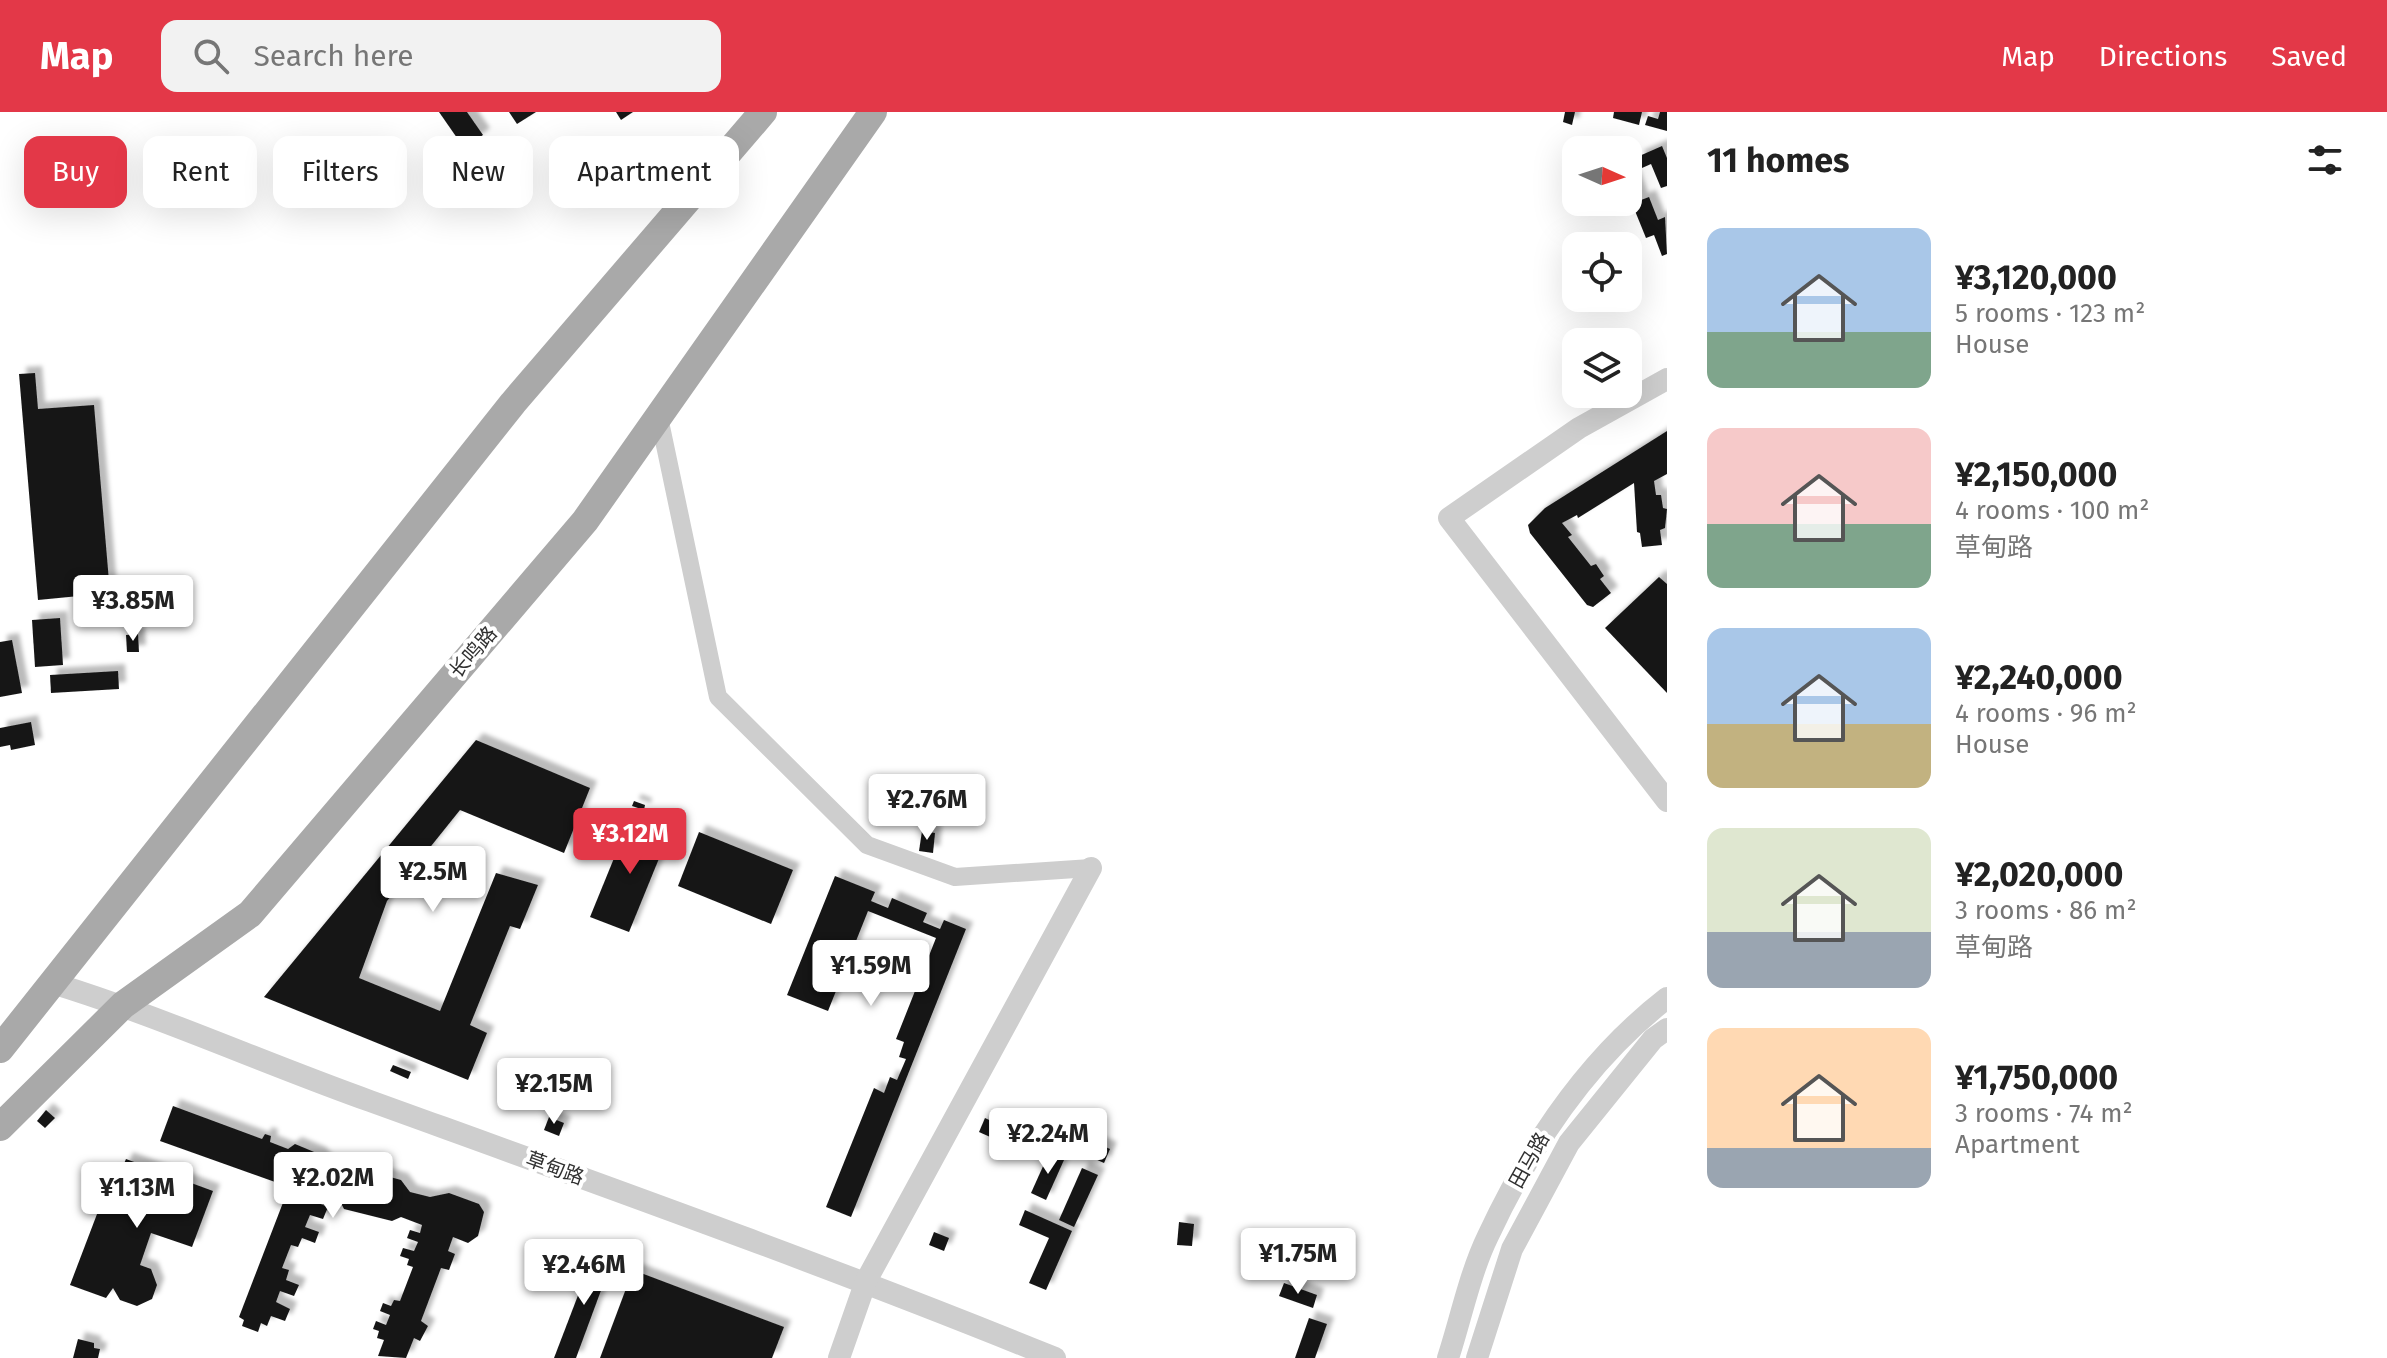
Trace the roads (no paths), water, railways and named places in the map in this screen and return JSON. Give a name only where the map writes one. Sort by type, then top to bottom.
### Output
[{"type":"main road","points":[[0,1049],[513,403],[763,112]]},
{"type":"main road","name":"长鸣路","points":[[0,1127],[123,1005],[250,914],[585,521],[873,112]]},
{"type":"street","points":[[1667,379],[1579,428],[1449,518],[1667,801]]},
{"type":"street","points":[[659,417],[718,697],[867,845],[955,877],[1091,868]]},
{"type":"street","points":[[839,1358],[866,1281],[1091,868]]},
{"type":"street","name":"草甸路","points":[[52,983],[123,1005],[351,1095],[866,1281],[1055,1358]]},
{"type":"street","name":"田马路","points":[[1448,1358],[1487,1238],[1543,1132],[1628,1028],[1667,998]]},
{"type":"street","name":"田马路","points":[[1477,1358],[1512,1249],[1569,1143],[1653,1039],[1667,1029]]}]
